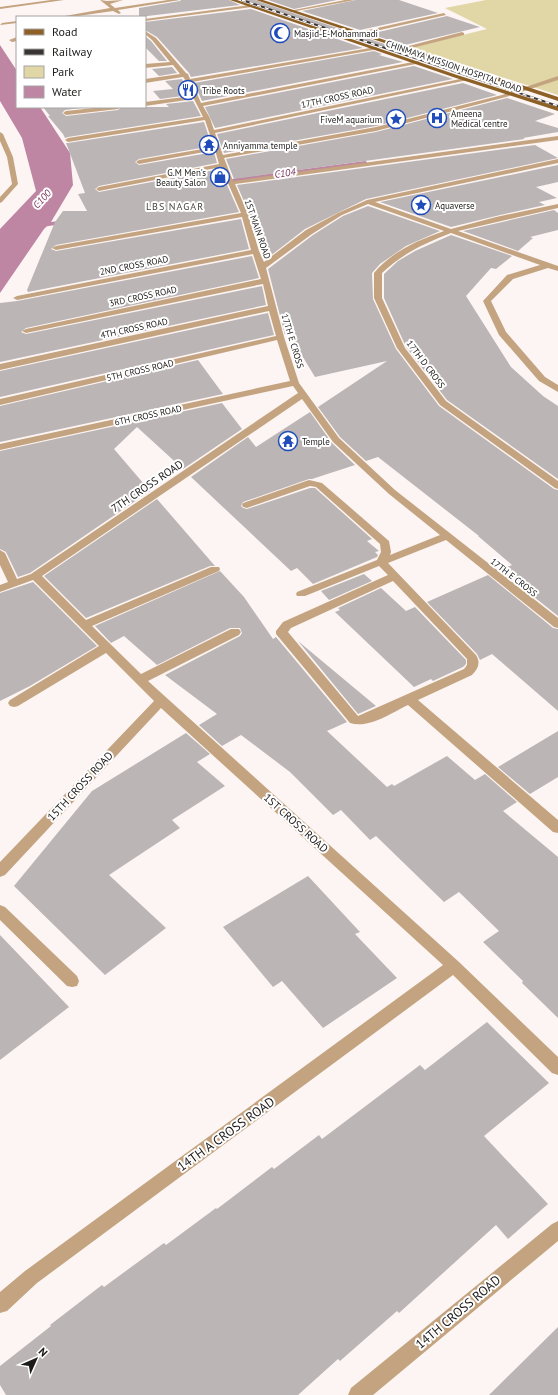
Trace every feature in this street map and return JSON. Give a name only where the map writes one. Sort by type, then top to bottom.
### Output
[{"type":"main road","name":"CHINMAYA MISSION HOSPITAL ROAD","points":[[232,0],[465,80],[558,109]]},
{"type":"main road","name":"CHINMAYA MISSION HOSPITAL ROAD","points":[[258,0],[558,99]]},
{"type":"street","points":[[0,8],[62,0]]},
{"type":"street","points":[[104,1],[121,0]]},
{"type":"street","points":[[69,16],[178,0]]},
{"type":"street","points":[[291,11],[353,0]]},
{"type":"street","points":[[104,1],[123,16]]},
{"type":"street","points":[[146,20],[250,6]]},
{"type":"street","points":[[358,33],[444,14]]},
{"type":"street","points":[[2,24],[16,22]]},
{"type":"street","name":"1ST MAIN ROAD","points":[[146,33],[154,39],[187,78],[199,105],[207,118],[220,158],[245,214],[255,251],[262,267]]},
{"type":"street","points":[[404,48],[462,34]]},
{"type":"street","points":[[146,40],[154,39]]},
{"type":"street","points":[[146,81],[187,78],[376,49]]},
{"type":"street","points":[[146,66],[174,63]]},
{"type":"street","points":[[199,105],[418,63]]},
{"type":"street","points":[[220,158],[376,129],[511,94],[558,78]]},
{"type":"street","name":"17TH CROSS ROAD","points":[[212,132],[465,80]]},
{"type":"street","points":[[146,104],[196,97]]},
{"type":"street","points":[[66,113],[109,108]]},
{"type":"street","points":[[68,140],[207,118]]},
{"type":"street","points":[[0,134],[10,157],[15,184]]},
{"type":"street","points":[[230,181],[558,138]]},
{"type":"street","points":[[139,162],[217,148]]},
{"type":"street","points":[[0,158],[10,157]]},
{"type":"street","points":[[262,267],[309,232],[340,214],[369,201],[558,162]]},
{"type":"street","points":[[99,189],[223,165]]},
{"type":"street","points":[[0,186],[15,184]]},
{"type":"street","points":[[0,201],[15,184]]},
{"type":"street","points":[[369,201],[558,269]]},
{"type":"street","name":"17TH D CROSS","points":[[558,206],[451,231],[421,243],[397,256],[378,272],[378,298],[401,348],[443,403],[558,486]]},
{"type":"street","points":[[56,248],[245,214]]},
{"type":"street","name":"2ND CROSS ROAD","points":[[17,298],[255,251]]},
{"type":"street","points":[[558,262],[510,277],[487,301],[502,333],[542,379],[558,389]]},
{"type":"street","name":"17TH E CROSS","points":[[262,267],[280,338],[295,383],[336,440],[392,492],[558,624]]},
{"type":"street","name":"3RD CROSS ROAD","points":[[26,331],[265,281]]},
{"type":"street","name":"4TH CROSS ROAD","points":[[0,367],[272,308]]},
{"type":"street","name":"5TH CROSS ROAD","points":[[0,402],[280,338]]},
{"type":"street","name":"6TH CROSS ROAD","points":[[0,448],[295,383]]},
{"type":"street","name":"7TH CROSS ROAD","points":[[0,589],[36,576],[303,394]]},
{"type":"street","points":[[247,505],[309,482],[319,485],[385,543],[386,552],[381,562]]},
{"type":"street","points":[[301,594],[446,536]]},
{"type":"street","points":[[0,553],[14,584]]},
{"type":"street","points":[[381,562],[396,576],[472,658],[474,663],[468,672],[359,722],[354,720],[282,634],[282,631],[287,625],[396,576]]},
{"type":"street","points":[[84,624],[215,569]]},
{"type":"street","name":"1ST CROSS ROAD","points":[[36,576],[161,701],[454,966],[558,1068]]},
{"type":"street","points":[[140,680],[235,632]]},
{"type":"street","points":[[14,703],[107,647]]},
{"type":"street","points":[[409,699],[558,828]]},
{"type":"street","name":"15TH CROSS ROAD","points":[[0,871],[161,701]]},
{"type":"street","points":[[0,910],[72,981]]},
{"type":"street","name":"14TH A CROSS ROAD","points":[[0,1304],[31,1277],[454,966]]},
{"type":"street","name":"14TH CROSS ROAD","points":[[358,1395],[558,1230]]},
{"type":"green space","points":[[486,0],[558,0],[558,95],[410,48],[487,29],[445,8]]},
{"type":"water","name":"C100","points":[[0,45],[16,69],[16,108],[41,108],[70,153],[73,185],[51,222],[44,229],[0,293],[0,229],[36,191],[22,138],[0,101]]},
{"type":"building","points":[[229,0],[240,5],[139,16],[139,8],[180,1]]},
{"type":"building","points":[[242,0],[255,0],[399,49],[392,51]]},
{"type":"building","points":[[268,0],[337,0],[294,9]]},
{"type":"building","points":[[356,0],[399,0],[438,13],[360,30],[302,11]]},
{"type":"building","points":[[251,9],[363,48],[191,77],[157,37],[146,31],[146,22]]},
{"type":"building","points":[[447,16],[480,27],[405,45],[370,34]]},
{"type":"building","points":[[146,37],[167,61],[159,61],[146,48]]},
{"type":"building","points":[[374,51],[382,54],[379,55],[403,62],[202,101],[194,83]]},
{"type":"building","points":[[414,66],[453,79],[215,128],[205,107]]},
{"type":"building","points":[[172,67],[177,73],[159,76],[152,69]]},
{"type":"building","points":[[182,79],[190,95],[160,99],[153,91],[173,89],[165,81]]},
{"type":"building","points":[[463,83],[497,95],[376,126],[224,153],[217,134]]},
{"type":"building","points":[[507,98],[555,114],[535,121],[558,128],[558,132],[523,138],[525,139],[234,179],[226,159],[376,132]]},
{"type":"building","points":[[193,101],[201,116],[65,138],[44,108],[81,108],[65,110],[62,113],[66,116],[118,110],[121,108],[169,107],[166,104]]},
{"type":"building","points":[[204,122],[212,146],[139,159],[135,162],[139,165],[214,152],[217,163],[99,186],[95,189],[99,192],[220,169],[239,212],[56,245],[51,249],[56,251],[241,219],[249,249],[28,292],[27,290],[55,222],[63,211],[87,211],[78,194],[85,193],[66,143]]},
{"type":"building","points":[[535,145],[558,158],[366,199],[305,229],[265,260],[249,213],[237,185]]},
{"type":"building","points":[[558,165],[558,182],[536,187],[557,198],[539,202],[545,205],[451,227],[380,202]]},
{"type":"building","points":[[368,206],[440,231],[406,246],[380,264],[372,273],[373,299],[396,349],[439,406],[554,489],[558,490],[558,616],[500,570],[512,565],[479,536],[378,457],[366,461],[340,437],[318,407],[387,361],[315,377],[289,334],[285,335],[268,269],[313,235],[343,216]]},
{"type":"building","points":[[554,210],[558,213],[558,230],[530,237],[533,238],[518,251],[463,231]]},
{"type":"building","points":[[451,235],[512,256],[496,269],[491,268],[466,296],[511,367],[543,396],[558,406],[558,479],[447,400],[406,347],[384,298],[384,274],[398,261],[415,251]]},
{"type":"building","points":[[252,256],[259,278],[26,328],[21,332],[26,334],[262,286],[266,305],[0,362],[0,303]]},
{"type":"building","points":[[268,313],[274,335],[0,397],[0,371]]},
{"type":"building","points":[[198,360],[223,394],[0,442],[0,406]]},
{"type":"building","points":[[222,403],[242,429],[183,469],[137,427],[114,449],[150,491],[30,573],[18,577],[6,552],[0,549],[0,451]]},
{"type":"building","points":[[310,412],[332,443],[355,465],[243,502],[241,506],[247,509],[310,488],[315,488],[372,539],[367,541],[379,551],[375,552],[378,555],[377,557],[313,584],[297,568],[291,571],[191,477],[248,437],[256,447]]},
{"type":"building","points":[[157,499],[215,566],[210,566],[86,618],[44,576]]},
{"type":"building","points":[[220,571],[244,597],[273,639],[276,637],[347,722],[327,731],[387,787],[392,784],[394,786],[447,756],[475,780],[485,774],[517,802],[503,811],[558,857],[558,1018],[483,942],[499,931],[459,892],[444,902],[376,836],[370,840],[341,810],[333,815],[290,772],[241,735],[222,746],[199,725],[217,714],[165,675],[240,636],[242,633],[240,628],[230,628],[157,665],[124,636],[111,643],[95,626]]},
{"type":"building","points":[[364,574],[372,581],[329,600],[321,591]]},
{"type":"building","points":[[488,575],[553,628],[558,629],[558,711],[492,654],[480,660],[477,654],[427,602]]},
{"type":"building","points":[[33,582],[97,646],[30,686],[0,701],[0,593]]},
{"type":"building","points":[[381,588],[406,611],[415,607],[466,660],[466,664],[463,667],[433,681],[431,679],[414,687],[335,612],[340,610],[338,608]]},
{"type":"building","points":[[298,641],[376,706],[358,714]]},
{"type":"building","points":[[558,731],[558,777],[530,794],[498,767]]},
{"type":"building","points":[[186,733],[210,754],[197,762],[225,786],[172,820],[180,828],[109,875],[166,928],[105,975],[14,886],[92,791]]},
{"type":"building","points":[[308,876],[360,932],[355,934],[397,978],[323,1028],[282,981],[273,987],[223,927]]},
{"type":"building","points":[[0,935],[69,1007],[0,1060]]},
{"type":"building","points":[[487,1022],[549,1083],[484,1136],[548,1204],[508,1239],[496,1225],[399,1313],[397,1311],[340,1361],[338,1359],[298,1395],[6,1395],[0,1385],[0,1366],[51,1326],[50,1325],[102,1285],[104,1287],[164,1243],[166,1245],[216,1208],[217,1209],[272,1167],[274,1169],[319,1135],[322,1139],[420,1065],[425,1070]]},
{"type":"building","points":[[558,1327],[558,1395],[489,1395]]},
{"type":"waterway","name":"C104","points":[[213,186],[236,180],[365,163]]},
{"type":"waterway","name":"C104","points":[[35,226],[67,222]]},
{"type":"railway","points":[[242,0],[558,106]]},
{"type":"place","name":"Masjid-E-Mohammadi","points":[[280,33]]},
{"type":"place","name":"Tribe Roots","points":[[188,90]]},
{"type":"place","name":"Ameena Medical centre","points":[[437,118]]},
{"type":"place","name":"FiveM aquarium","points":[[396,119]]},
{"type":"place","name":"Anniyamma temple","points":[[209,145]]},
{"type":"place","name":"G.M Men's Beauty Salon","points":[[220,177]]},
{"type":"place","name":"Aquaverse","points":[[421,205]]},
{"type":"place","name":"Temple","points":[[288,441]]},
{"type":"district","name":"LBS NAGAR","points":[[175,206]]}]
